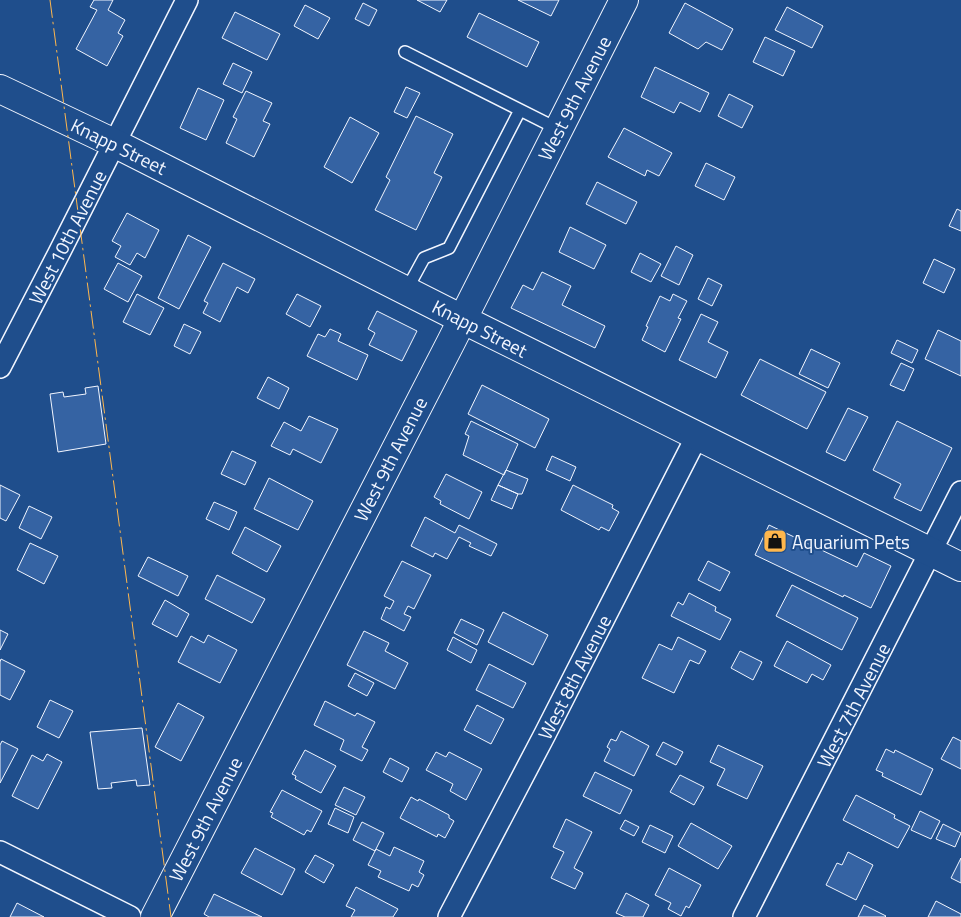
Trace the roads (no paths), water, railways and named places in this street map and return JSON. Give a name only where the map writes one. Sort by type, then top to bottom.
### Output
[{"type":"street","name":"West 10th Avenue","points":[[0,367],[186,0]]},
{"type":"street","name":"West 9th Avenue","points":[[155,917],[624,0]]},
{"type":"street","name":"Knapp Street","points":[[0,89],[114,143],[406,291],[961,567]]},
{"type":"street","name":"West 8th Avenue","points":[[449,917],[545,734],[696,436]]},
{"type":"street","name":"West 7th Avenue","points":[[744,917],[961,492]]},
{"type":"street","points":[[0,852],[130,917]]},
{"type":"lane","points":[[405,52],[558,129]]},
{"type":"lane","points":[[406,291],[424,258],[449,248],[520,110]]},
{"type":"place","name":"Aquarium Pets","points":[[775,541]]}]
